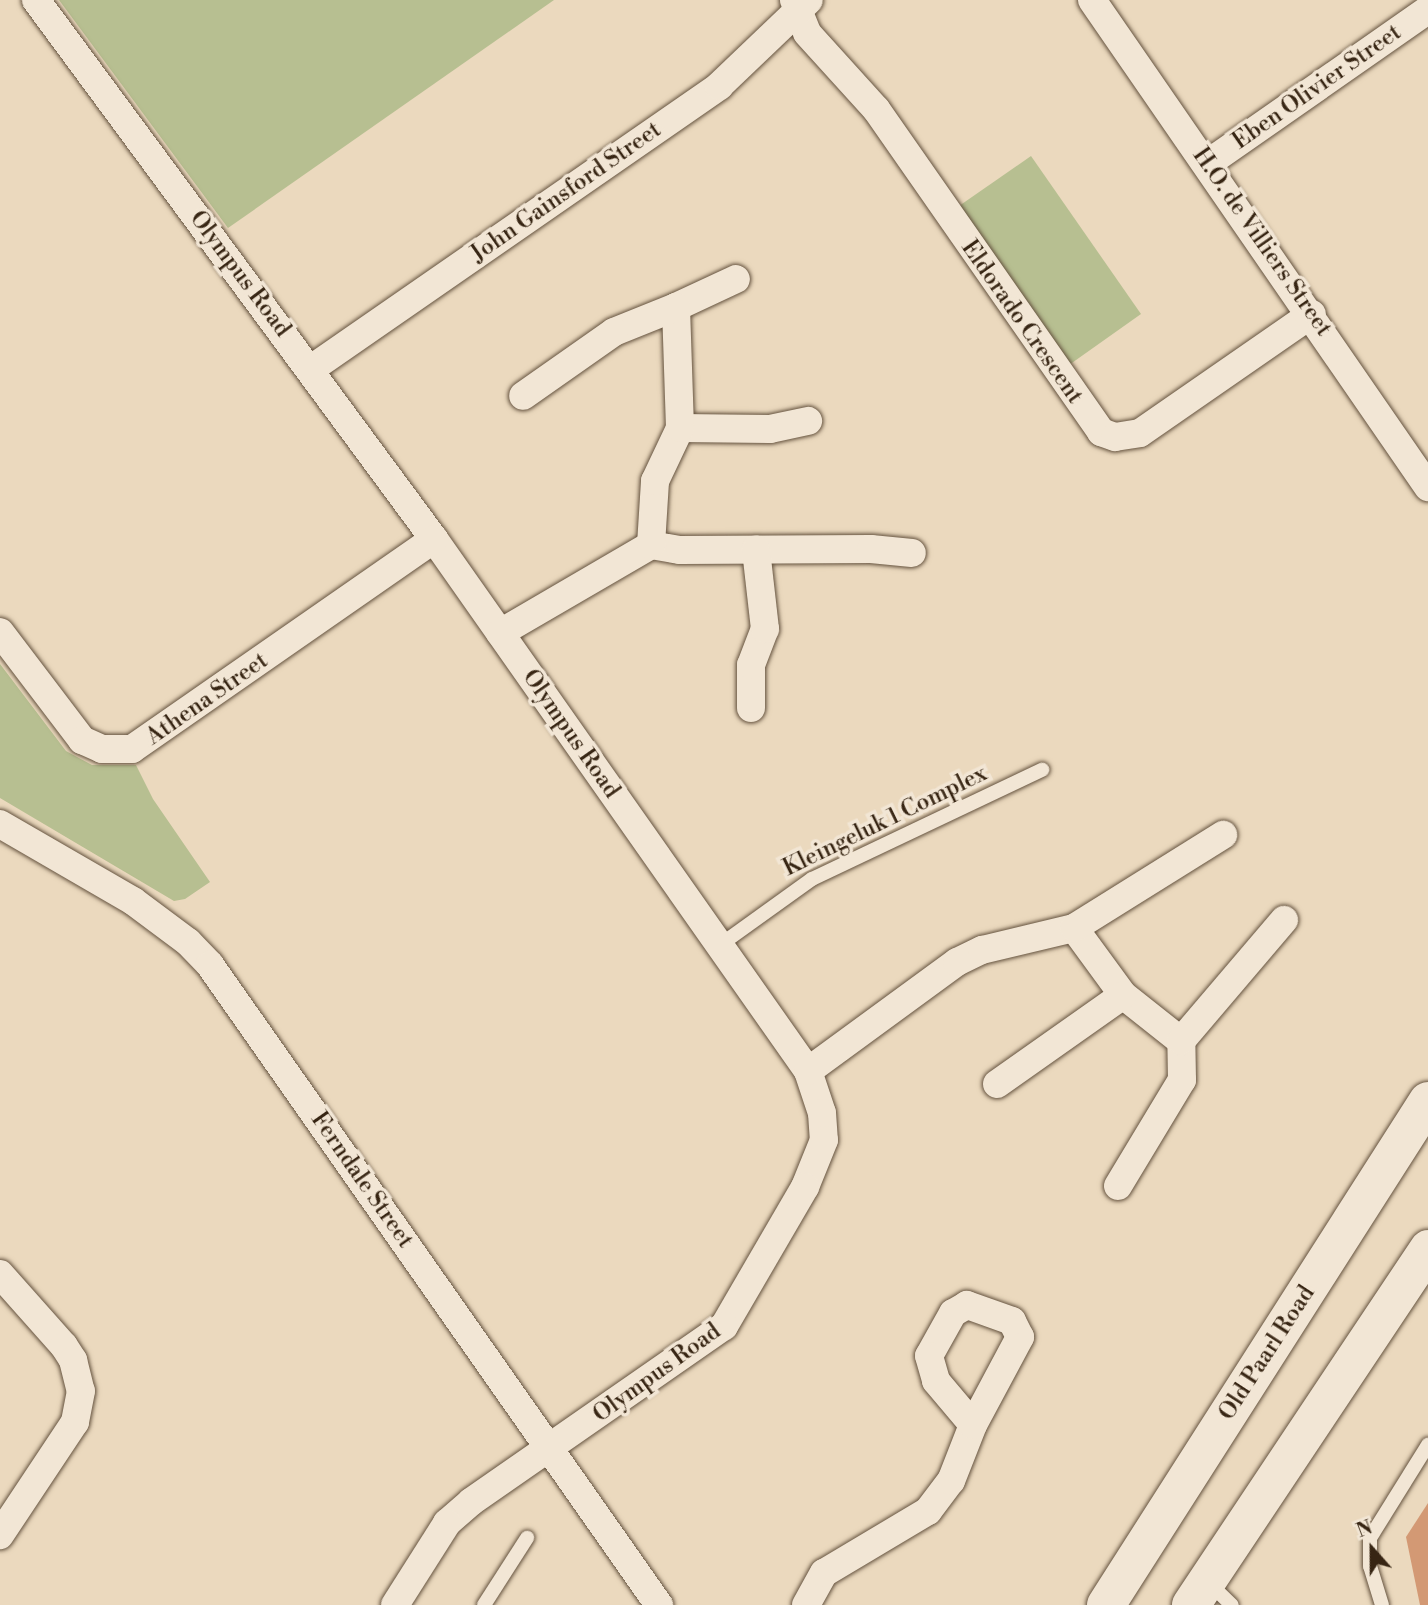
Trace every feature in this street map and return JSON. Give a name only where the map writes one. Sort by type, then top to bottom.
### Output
[{"type":"main road","name":"Old Paarl Road","points":[[1106,1605],[1428,1101]]},
{"type":"main road","points":[[1210,1597],[1428,1249]]},
{"type":"street","name":"Olympus Road","points":[[36,0],[434,539],[808,1071],[822,1113],[824,1139],[805,1187],[733,1315],[712,1337],[495,1483],[447,1523],[395,1605]]},
{"type":"street","name":"H.O. de Villiers Street","points":[[1092,0],[1312,314],[1428,487]]},
{"type":"street","name":"John Gainsford Street","points":[[311,369],[719,86],[801,3]]},
{"type":"street","name":"Eldorado Crescent","points":[[801,3],[807,33],[876,109],[1101,432],[1115,437],[1140,433],[1312,314]]},
{"type":"street","name":"Eben Olivier Street","points":[[1207,164],[1428,10]]},
{"type":"street","points":[[523,396],[614,332],[736,279]]},
{"type":"street","points":[[651,545],[655,481],[680,428],[676,307]]},
{"type":"street","points":[[680,428],[770,429],[808,421]]},
{"type":"street","name":"Athena Street","points":[[0,632],[82,740],[102,750],[132,749],[434,539]]},
{"type":"street","points":[[500,633],[651,545],[680,550],[871,549],[912,554]]},
{"type":"street","points":[[751,708],[751,665],[765,629],[756,550]]},
{"type":"street","name":"Ferndale Street","points":[[0,824],[143,907],[210,965],[659,1605]]},
{"type":"street","points":[[808,1071],[957,962],[982,950],[1074,928],[1223,835]]},
{"type":"street","points":[[1118,1186],[1182,1080],[1181,1041],[1283,920]]},
{"type":"street","points":[[1074,928],[1122,995],[1181,1041]]},
{"type":"street","points":[[997,1084],[1122,995]]},
{"type":"street","points":[[0,1274],[74,1360],[81,1391],[75,1422],[0,1535]]},
{"type":"street","points":[[806,1605],[824,1573],[837,1562],[928,1511],[951,1481],[973,1426]]},
{"type":"lane","name":"Kleingeluk 1 Complex","points":[[720,945],[812,879],[1042,770]]},
{"type":"lane","points":[[1382,1605],[1370,1566],[1370,1538],[1428,1445]]},
{"type":"lane","points":[[484,1605],[527,1538]]},
{"type":"green space","points":[[59,0],[554,0],[228,228]]},
{"type":"green space","points":[[1031,156],[1141,314],[1069,365],[959,206]]},
{"type":"green space","points":[[0,664],[66,751],[92,765],[136,765],[153,799],[210,882],[185,899],[174,901],[0,798]]},
{"type":"building","points":[[1428,1503],[1428,1605],[1420,1605],[1406,1537]]}]
